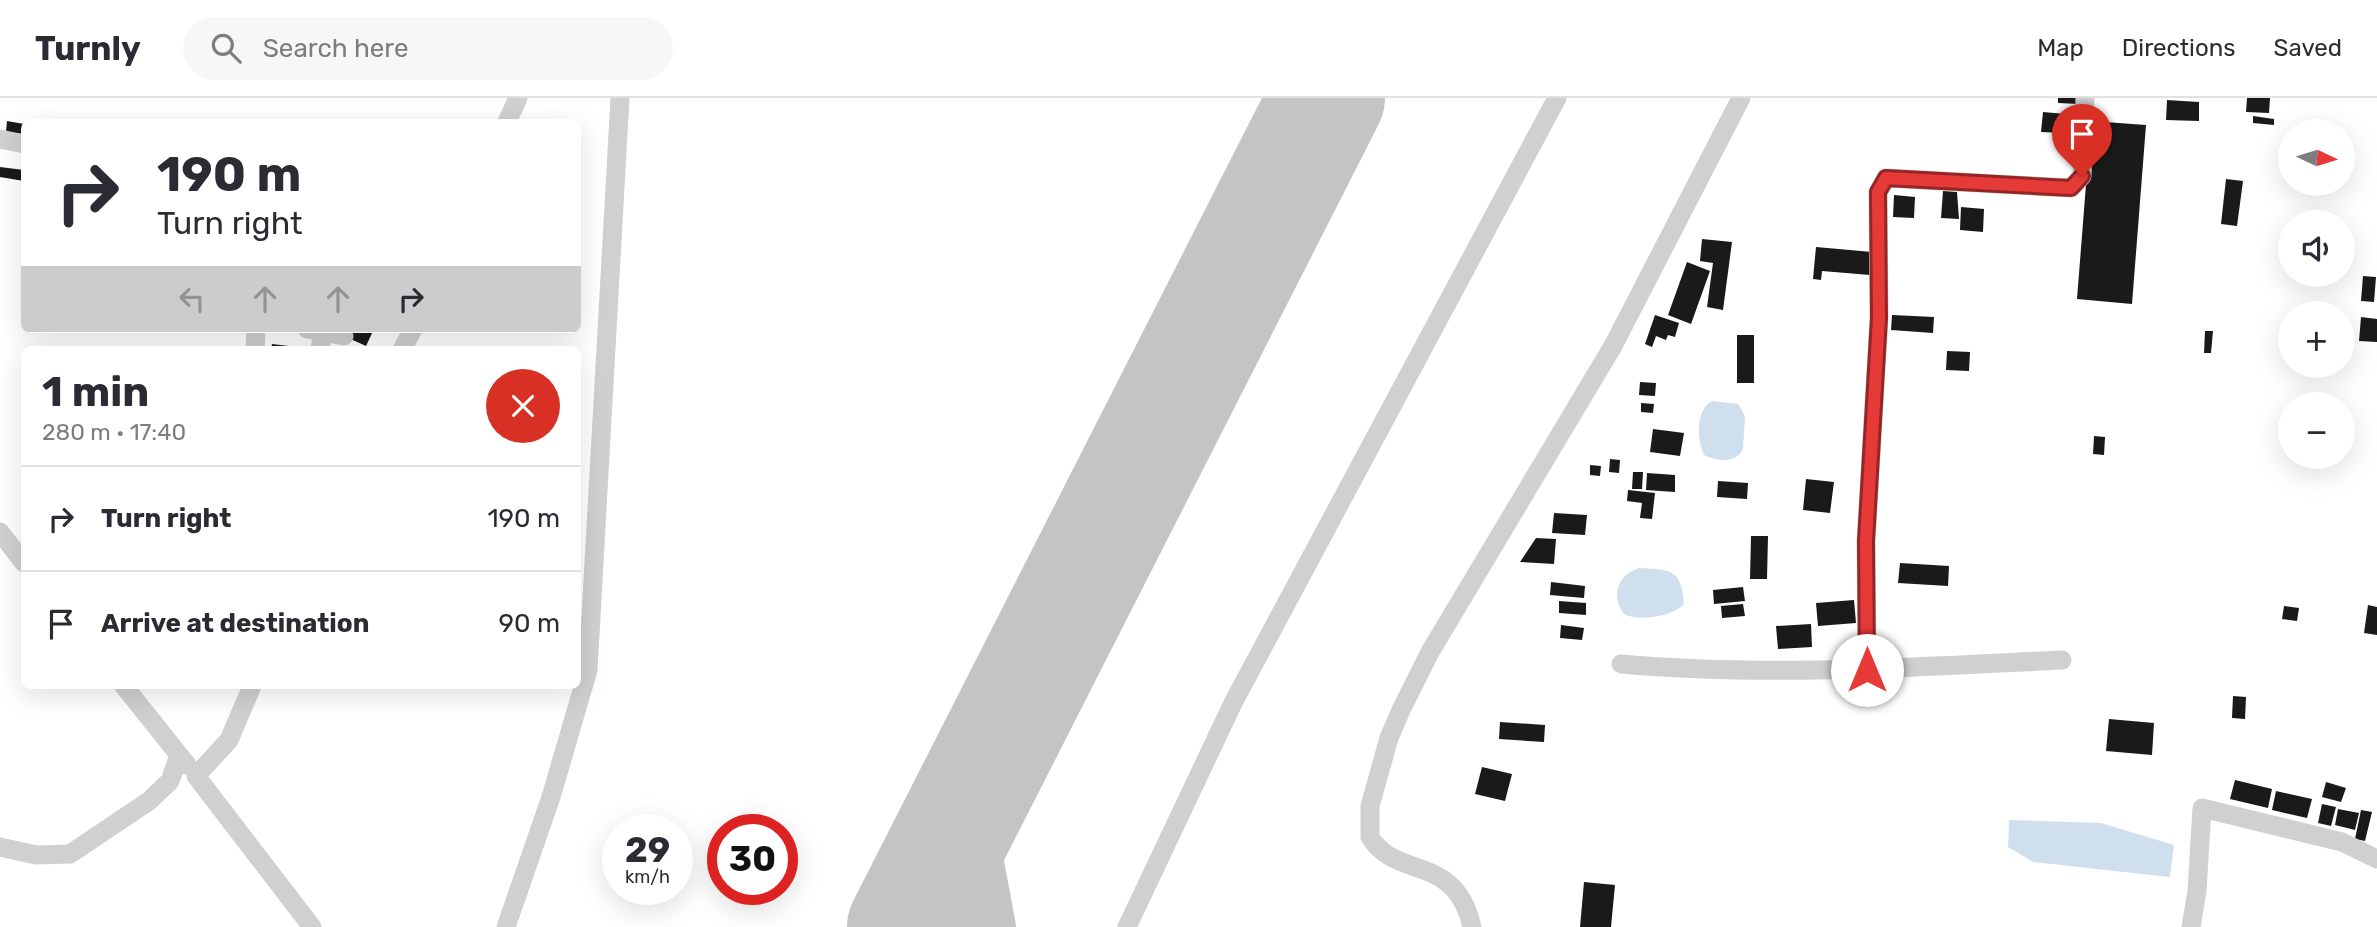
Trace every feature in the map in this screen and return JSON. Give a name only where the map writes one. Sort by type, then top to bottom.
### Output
[{"type":"street","points":[[508,119],[518,98]]},
{"type":"street","points":[[506,927],[551,797],[588,670],[620,98]]},
{"type":"street","points":[[1127,927],[1233,703],[1557,98]]},
{"type":"street","points":[[1472,927],[1465,901],[1447,882],[1388,854],[1375,845],[1370,837],[1370,806],[1389,738],[1430,652],[1613,346],[1741,98]]},
{"type":"street","points":[[1867,670],[1866,541],[1879,318],[1878,192],[1886,178],[2071,188],[2082,176],[2085,98]]},
{"type":"street","points":[[0,139],[21,143]]},
{"type":"street","points":[[332,333],[344,336]]},
{"type":"street","points":[[0,532],[21,559]]},
{"type":"street","points":[[1621,664],[1721,671],[1867,670],[2062,660]]},
{"type":"street","points":[[126,689],[312,927]]},
{"type":"street","points":[[196,776],[229,740],[251,689]]},
{"type":"street","points":[[0,847],[36,855],[70,854],[142,806],[170,781],[179,755]]},
{"type":"street","points":[[2191,927],[2197,891],[2202,807],[2342,842],[2377,859]]},
{"type":"water","points":[[1712,401],[1738,404],[1745,416],[1743,449],[1731,459],[1709,457],[1704,455],[1702,449],[1700,418],[1706,405]]},
{"type":"water","points":[[1639,568],[1659,569],[1677,577],[1684,604],[1673,612],[1656,616],[1638,618],[1624,614],[1617,600],[1618,586],[1626,575]]},
{"type":"water","points":[[2009,820],[2101,823],[2174,845],[2170,877],[2033,862],[2008,847]]},
{"type":"building","points":[[2058,98],[2078,98],[2078,104],[2058,103]]},
{"type":"building","points":[[2247,98],[2270,98],[2269,113],[2246,112]]},
{"type":"building","points":[[2167,100],[2199,102],[2199,121],[2166,120]]},
{"type":"building","points":[[2043,112],[2065,114],[2064,133],[2041,132]]},
{"type":"building","points":[[2253,116],[2274,119],[2274,125],[2253,123]]},
{"type":"building","points":[[7,121],[21,123],[21,134],[6,132]]},
{"type":"building","points":[[2091,121],[2146,125],[2132,304],[2077,299]]},
{"type":"building","points":[[0,167],[21,170],[21,180],[0,177]]},
{"type":"building","points":[[2226,179],[2243,181],[2237,226],[2221,224]]},
{"type":"building","points":[[1943,191],[1957,192],[1959,219],[1941,218]]},
{"type":"building","points":[[1894,195],[1915,197],[1914,218],[1893,217]]},
{"type":"building","points":[[1961,207],[1984,209],[1983,232],[1960,230]]},
{"type":"building","points":[[1702,239],[1732,242],[1723,310],[1707,307],[1713,263],[1700,261]]},
{"type":"building","points":[[1816,247],[1872,252],[1870,275],[1822,271],[1821,280],[1813,279]]},
{"type":"building","points":[[1687,262],[1710,271],[1691,324],[1668,315]]},
{"type":"building","points":[[2363,276],[2376,277],[2374,302],[2361,301]]},
{"type":"building","points":[[1655,315],[1679,323],[1675,337],[1668,335],[1666,340],[1656,336],[1652,347],[1645,344]]},
{"type":"building","points":[[1892,315],[1934,317],[1933,333],[1891,330]]},
{"type":"building","points":[[2361,317],[2377,319],[2377,342],[2359,341]]},
{"type":"building","points":[[2205,331],[2213,331],[2211,353],[2204,353]]},
{"type":"building","points":[[345,333],[372,333],[366,346],[344,336]]},
{"type":"building","points":[[1737,335],[1754,335],[1754,383],[1737,383]]},
{"type":"building","points":[[1947,351],[1970,352],[1969,371],[1946,370]]},
{"type":"building","points":[[1640,382],[1656,383],[1655,396],[1639,395]]},
{"type":"building","points":[[1641,403],[1654,404],[1653,413],[1641,412]]},
{"type":"building","points":[[1653,429],[1684,433],[1680,456],[1650,452]]},
{"type":"building","points":[[2094,436],[2105,437],[2104,455],[2093,454]]},
{"type":"building","points":[[1610,459],[1620,460],[1619,473],[1609,472]]},
{"type":"building","points":[[1590,465],[1601,466],[1600,476],[1590,475]]},
{"type":"building","points":[[1633,472],[1643,472],[1642,489],[1632,489]]},
{"type":"building","points":[[1647,473],[1675,475],[1675,492],[1646,490]]},
{"type":"building","points":[[1806,479],[1834,482],[1830,513],[1803,510]]},
{"type":"building","points":[[1718,481],[1748,483],[1747,499],[1717,497]]},
{"type":"building","points":[[1628,490],[1655,493],[1652,519],[1640,518],[1642,503],[1627,501]]},
{"type":"building","points":[[1554,513],[1587,515],[1585,535],[1552,533]]},
{"type":"building","points":[[1751,536],[1768,536],[1767,579],[1750,579]]},
{"type":"building","points":[[1536,538],[1556,539],[1554,564],[1520,562]]},
{"type":"building","points":[[1900,563],[1949,566],[1948,586],[1898,583]]},
{"type":"building","points":[[1551,582],[1585,586],[1584,598],[1550,595]]},
{"type":"building","points":[[1743,587],[1745,601],[1714,604],[1713,590]]},
{"type":"building","points":[[1854,600],[1856,623],[1818,626],[1816,603]]},
{"type":"building","points":[[1559,601],[1586,603],[1586,615],[1559,613]]},
{"type":"building","points":[[1743,604],[1745,616],[1722,618],[1721,606]]},
{"type":"building","points":[[2368,605],[2377,607],[2377,635],[2364,633]]},
{"type":"building","points":[[2284,606],[2299,608],[2297,621],[2282,619]]},
{"type":"building","points":[[1811,624],[1812,647],[1778,649],[1776,626]]},
{"type":"building","points":[[1561,625],[1584,628],[1582,640],[1560,638]]},
{"type":"building","points":[[2233,696],[2246,697],[2245,719],[2232,718]]},
{"type":"building","points":[[2109,719],[2154,723],[2152,755],[2106,751]]},
{"type":"building","points":[[1500,722],[1545,725],[1544,742],[1499,739]]},
{"type":"building","points":[[1482,767],[1512,774],[1505,801],[1475,794]]},
{"type":"building","points":[[2235,780],[2272,789],[2268,808],[2230,799]]},
{"type":"building","points":[[2326,782],[2346,788],[2341,802],[2322,797]]},
{"type":"building","points":[[2276,791],[2312,799],[2307,818],[2272,810]]},
{"type":"building","points":[[2322,804],[2336,807],[2331,826],[2318,823]]},
{"type":"building","points":[[2338,809],[2359,813],[2355,830],[2335,825]]},
{"type":"building","points":[[2361,810],[2372,812],[2365,841],[2355,839]]},
{"type":"building","points":[[1584,882],[1615,885],[1611,927],[1580,927]]},
{"type":"taxiway","points":[[974,791],[973,820],[993,927]]},
{"type":"runway","points":[[905,927],[1327,98]]},
{"type":"route","points":[[1867,670],[1866,541],[1879,318],[1878,192],[1886,178],[2071,188],[2082,176]]}]
